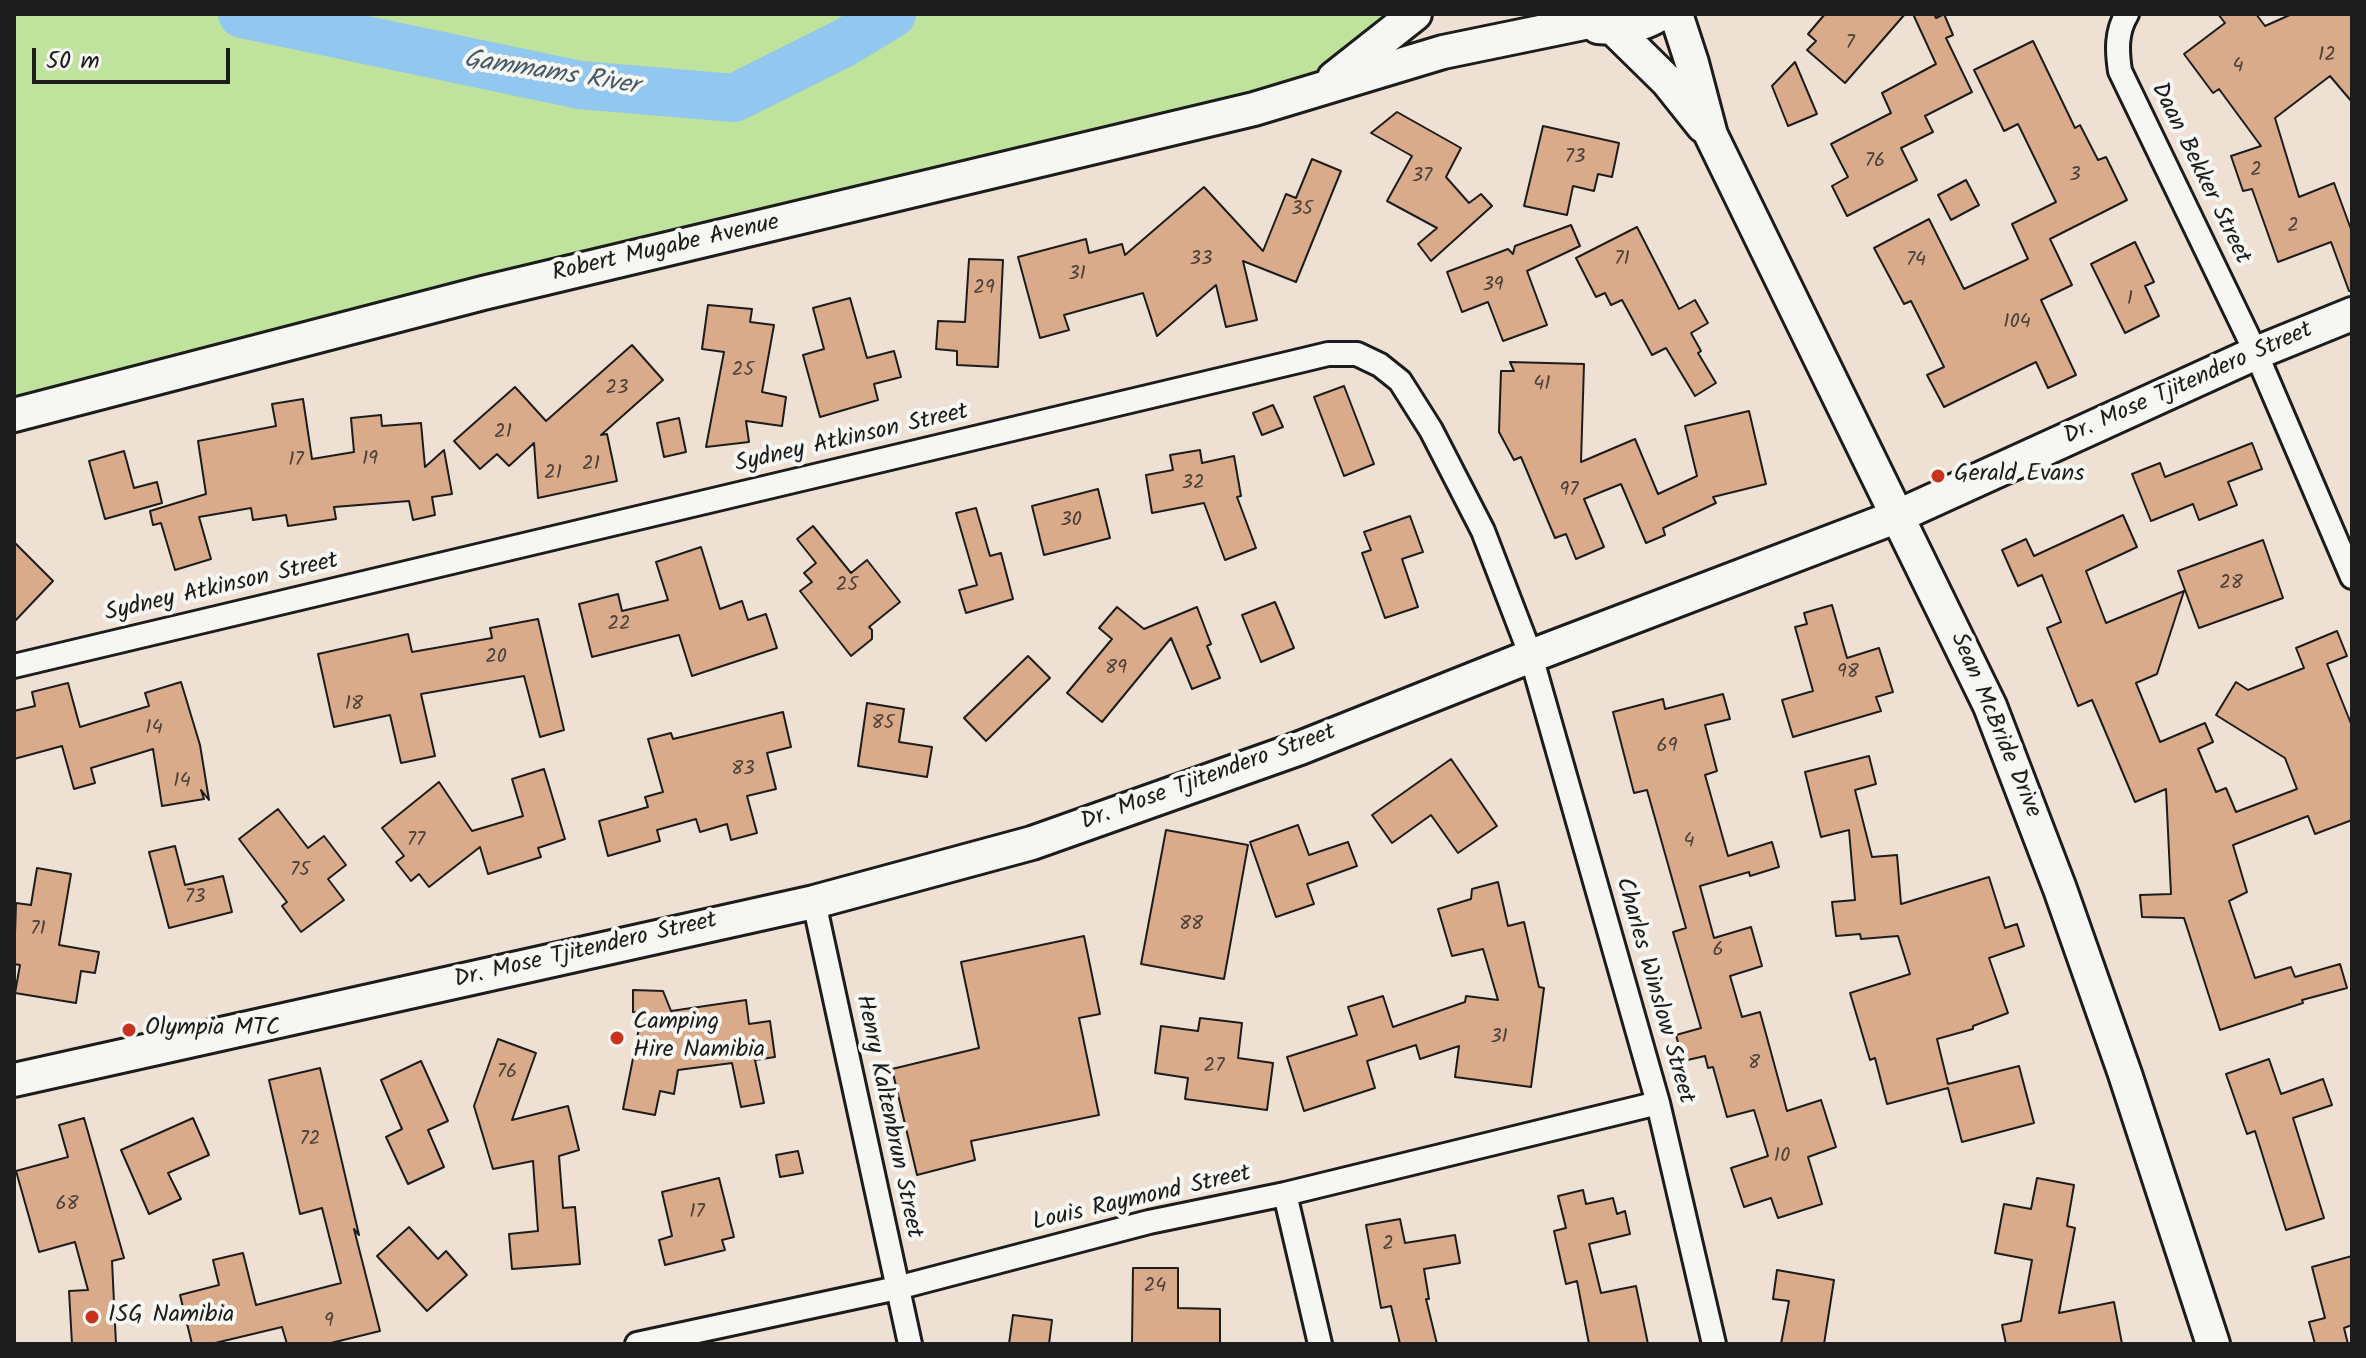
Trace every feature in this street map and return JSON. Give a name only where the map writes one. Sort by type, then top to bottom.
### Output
[{"type":"main road","name":"Robert Mugabe Avenue","points":[[1319,89],[1415,14]]},
{"type":"main road","name":"Robert Mugabe Avenue","points":[[14,415],[483,293],[1239,113],[1443,52],[1590,22],[1636,26],[1660,14]]},
{"type":"main road","name":"Sean McBride Drive","points":[[1676,14],[1711,135],[1990,706],[2130,1088],[2213,1344]]},
{"type":"main road","name":"Sean McBride Drive","points":[[1590,22],[1667,81],[1711,135]]},
{"type":"main road","name":"Dr. Mose Tjitendero Street","points":[[14,1080],[814,902],[1032,843],[1300,748],[1898,516],[2256,353],[2352,314]]},
{"type":"street","name":"Daan Bekker Street","points":[[2127,14],[2117,48],[2120,71],[2256,353],[2352,577]]},
{"type":"street","name":"Sydney Atkinson Street","points":[[14,666],[1328,354],[1357,354],[1380,365],[1400,381],[1431,430],[1483,531],[1531,656]]},
{"type":"street","name":"Charles Winslow Street","points":[[1531,656],[1658,1103],[1714,1344]]},
{"type":"street","name":"Henry Kaltenbrun Street","points":[[814,902],[910,1344]]},
{"type":"street","name":"Louis Raymond Street","points":[[637,1344],[897,1288],[1149,1222],[1285,1194],[1658,1103]]},
{"type":"street","points":[[1285,1194],[1320,1344]]},
{"type":"green space","points":[[14,14],[1417,14],[1319,89],[14,415]]},
{"type":"building","points":[[1825,14],[1905,14],[1845,83],[1807,50],[1816,41],[1808,34]]},
{"type":"building","points":[[1913,14],[1934,14],[1936,18],[1944,14],[1953,35],[1946,38],[1972,92],[1925,116],[1933,132],[1901,148],[1917,180],[1847,216],[1832,186],[1848,177],[1831,144],[1891,113],[1882,93],[1936,64]]},
{"type":"building","points":[[2218,14],[2256,14],[2265,26],[2292,14],[2352,14],[2352,102],[2330,76],[2275,118],[2299,197],[2334,183],[2352,232],[2352,291],[2349,291],[2331,242],[2278,262],[2252,189],[2243,191],[2231,156],[2261,146],[2219,89],[2213,93],[2184,54],[2225,23]]},
{"type":"building","points":[[2033,41],[2075,128],[2080,125],[2098,160],[2106,157],[2127,200],[2050,239],[2072,285],[2041,300],[2076,375],[2048,388],[2036,362],[1944,407],[1927,375],[1944,367],[1911,301],[1904,304],[1874,248],[1929,219],[1964,289],[2028,259],[2012,224],[2056,202],[2018,124],[2004,131],[1974,70]]},
{"type":"building","points":[[1795,62],[1817,114],[1788,126],[1772,86]]},
{"type":"building","points":[[1397,112],[1461,148],[1446,177],[1469,203],[1481,194],[1492,206],[1431,261],[1418,244],[1437,228],[1387,201],[1412,156],[1371,133]]},
{"type":"building","points":[[1543,126],[1619,143],[1612,177],[1598,174],[1594,191],[1573,186],[1567,215],[1524,206]]},
{"type":"building","points":[[1312,159],[1341,171],[1296,282],[1243,261],[1257,320],[1226,327],[1216,285],[1157,336],[1143,293],[1064,315],[1069,330],[1040,338],[1018,257],[1086,239],[1089,253],[1122,244],[1125,255],[1204,187],[1263,251],[1286,194],[1296,198]]},
{"type":"building","points":[[1966,180],[1979,205],[1951,220],[1938,195]]},
{"type":"building","points":[[1571,225],[1580,246],[1527,271],[1547,325],[1503,341],[1488,302],[1462,312],[1447,272],[1508,249],[1513,254],[1515,246]]},
{"type":"building","points":[[1637,227],[1679,309],[1695,300],[1708,323],[1691,333],[1701,351],[1698,353],[1716,383],[1695,396],[1666,348],[1652,355],[1622,300],[1611,305],[1605,293],[1596,297],[1576,258]]},
{"type":"building","points":[[2135,242],[2154,282],[2145,286],[2159,316],[2125,333],[2091,264]]},
{"type":"building","points":[[969,259],[1003,260],[998,367],[957,365],[957,351],[936,349],[938,321],[965,322]]},
{"type":"building","points":[[850,298],[867,358],[894,351],[901,377],[874,384],[878,400],[820,417],[803,355],[824,349],[813,308]]},
{"type":"building","points":[[708,305],[752,309],[750,322],[774,325],[762,392],[786,397],[782,426],[746,421],[749,442],[706,447],[724,352],[702,349]]},
{"type":"building","points":[[632,345],[663,380],[601,435],[607,434],[617,481],[538,498],[534,443],[509,466],[497,454],[480,469],[454,441],[515,387],[546,421]]},
{"type":"building","points":[[1510,362],[1584,364],[1581,462],[1635,439],[1658,494],[1697,476],[1685,426],[1749,411],[1766,484],[1713,497],[1716,503],[1663,528],[1665,535],[1646,543],[1621,484],[1584,499],[1604,547],[1576,559],[1566,534],[1555,538],[1521,457],[1514,460],[1499,432],[1501,371],[1514,371]]},
{"type":"building","points":[[1344,386],[1374,464],[1344,476],[1314,397]]},
{"type":"building","points":[[303,399],[312,459],[354,452],[351,418],[381,415],[382,426],[421,423],[425,467],[444,450],[452,494],[432,497],[435,515],[413,520],[409,501],[334,507],[336,519],[288,526],[286,515],[253,520],[251,508],[199,517],[211,559],[175,570],[161,523],[153,525],[150,511],[206,494],[198,441],[276,426],[272,404]]},
{"type":"building","points":[[1273,405],[1283,427],[1262,435],[1253,413]]},
{"type":"building","points":[[679,418],[686,452],[664,457],[657,423]]},
{"type":"building","points":[[2252,443],[2262,469],[2228,482],[2237,505],[2199,520],[2193,504],[2151,521],[2132,474],[2160,463],[2165,477]]},
{"type":"building","points":[[1200,450],[1202,463],[1234,456],[1241,496],[1237,497],[1256,548],[1225,560],[1204,503],[1152,513],[1146,475],[1173,470],[1170,455]]},
{"type":"building","points":[[124,451],[134,488],[157,482],[162,503],[105,519],[89,461]]},
{"type":"building","points":[[1098,489],[1110,538],[1044,555],[1032,506]]},
{"type":"building","points":[[976,508],[990,556],[1001,553],[1013,599],[966,613],[959,590],[977,585],[956,513]]},
{"type":"building","points":[[2123,515],[2137,547],[2086,571],[2106,623],[2184,591],[2157,674],[2136,683],[2160,742],[2205,723],[2213,742],[2198,749],[2216,792],[2226,788],[2236,812],[2297,789],[2285,758],[2216,715],[2236,682],[2248,690],[2304,668],[2296,648],[2337,631],[2347,656],[2327,664],[2352,726],[2352,820],[2315,834],[2308,816],[2233,845],[2247,892],[2229,901],[2255,978],[2291,967],[2295,977],[2340,964],[2347,988],[2302,1000],[2303,1003],[2220,1030],[2184,918],[2142,917],[2140,895],[2171,894],[2166,789],[2135,802],[2092,700],[2078,706],[2047,628],[2061,622],[2042,575],[2018,586],[2002,550],[2026,539],[2034,556]]},
{"type":"building","points":[[1410,516],[1423,552],[1402,559],[1418,607],[1385,618],[1362,553],[1371,550],[1364,532]]},
{"type":"building","points":[[813,526],[851,573],[867,560],[900,602],[869,627],[872,639],[851,656],[800,591],[812,582],[804,573],[816,563],[797,539]]},
{"type":"building","points":[[2263,540],[2283,598],[2199,628],[2178,571]]},
{"type":"building","points":[[14,542],[53,581],[14,622]]},
{"type":"building","points":[[701,547],[720,609],[742,601],[748,620],[766,614],[777,648],[692,676],[679,635],[592,657],[579,604],[618,594],[622,611],[668,600],[656,562]]},
{"type":"building","points":[[1275,602],[1294,648],[1261,662],[1242,615]]},
{"type":"building","points":[[1832,605],[1847,658],[1879,648],[1893,692],[1876,697],[1881,711],[1793,737],[1782,700],[1813,691],[1795,627],[1807,624],[1804,613]]},
{"type":"building","points":[[1117,607],[1144,629],[1197,607],[1211,644],[1207,646],[1220,678],[1192,689],[1171,638],[1102,722],[1067,693],[1112,639],[1099,628]]},
{"type":"building","points":[[538,619],[564,730],[540,737],[524,676],[421,694],[435,756],[401,763],[390,715],[334,727],[318,654],[408,634],[412,652],[492,638],[490,628]]},
{"type":"building","points":[[1028,656],[1050,678],[986,741],[964,718]]},
{"type":"building","points":[[181,682],[200,745],[209,800],[201,790],[204,799],[162,806],[153,749],[91,768],[95,783],[74,789],[62,746],[14,759],[14,711],[35,706],[32,692],[68,683],[80,727],[149,706],[145,693]]},
{"type":"building","points":[[1723,694],[1730,719],[1705,725],[1717,771],[1705,775],[1728,856],[1772,842],[1779,867],[1700,886],[1714,938],[1751,927],[1762,966],[1730,976],[1742,1017],[1760,1012],[1787,1111],[1821,1100],[1836,1147],[1808,1157],[1822,1204],[1778,1218],[1771,1198],[1744,1207],[1731,1168],[1768,1156],[1754,1110],[1727,1117],[1713,1067],[1708,1068],[1705,1056],[1683,1061],[1676,1035],[1701,1028],[1673,932],[1686,928],[1647,790],[1634,793],[1613,712],[1663,699],[1665,709]]},
{"type":"building","points":[[867,703],[904,709],[899,742],[932,747],[927,777],[858,766]]},
{"type":"building","points":[[783,712],[791,747],[767,753],[776,789],[747,796],[757,833],[731,840],[727,824],[700,832],[696,819],[657,830],[660,841],[608,856],[599,821],[648,807],[645,797],[663,792],[648,739],[671,733],[673,739]]},
{"type":"building","points":[[1869,756],[1876,784],[1855,790],[1872,857],[1897,855],[1901,904],[1989,877],[2005,928],[2017,924],[2024,946],[1989,958],[2008,1013],[1973,1026],[1973,1029],[1937,1039],[1948,1084],[2019,1066],[2034,1123],[1962,1142],[1948,1088],[1887,1104],[1875,1058],[1870,1060],[1850,993],[1910,974],[1898,936],[1861,939],[1860,934],[1836,936],[1832,902],[1855,900],[1849,830],[1821,837],[1805,772]]},
{"type":"building","points":[[1451,759],[1497,826],[1458,853],[1431,815],[1392,843],[1372,815]]},
{"type":"building","points":[[544,769],[565,839],[538,848],[541,857],[488,874],[480,847],[429,887],[419,874],[411,881],[396,862],[404,856],[382,828],[439,782],[472,831],[523,816],[512,779]]},
{"type":"building","points":[[278,809],[308,848],[324,836],[346,865],[328,879],[344,900],[301,932],[282,906],[287,902],[239,839]]},
{"type":"building","points":[[1298,825],[1309,855],[1348,842],[1357,866],[1307,884],[1314,904],[1276,917],[1250,842]]},
{"type":"building","points":[[1166,830],[1248,845],[1224,979],[1141,964]]},
{"type":"building","points":[[175,846],[185,885],[223,876],[232,912],[169,928],[149,852]]},
{"type":"building","points":[[37,868],[71,874],[59,945],[99,952],[95,973],[81,971],[76,1003],[15,993],[20,965],[14,964],[16,903],[31,905]]},
{"type":"building","points":[[1498,882],[1508,926],[1524,922],[1539,987],[1544,988],[1531,1087],[1455,1077],[1459,1046],[1420,1059],[1416,1045],[1367,1061],[1375,1088],[1304,1111],[1287,1057],[1357,1035],[1348,1007],[1383,996],[1393,1027],[1465,1002],[1466,996],[1498,1000],[1483,949],[1452,956],[1438,909],[1471,899],[1472,889]]},
{"type":"building","points":[[1084,936],[1100,1014],[1079,1018],[1099,1115],[971,1141],[975,1160],[917,1175],[892,1069],[979,1048],[961,962]]},
{"type":"building","points":[[633,990],[663,991],[671,1011],[746,1000],[749,1024],[770,1021],[775,1057],[755,1060],[764,1103],[741,1107],[732,1063],[678,1070],[674,1094],[660,1091],[655,1115],[623,1109],[642,1013],[633,1012]]},
{"type":"building","points":[[1200,1018],[1242,1023],[1238,1058],[1273,1063],[1267,1110],[1185,1099],[1188,1078],[1155,1073],[1161,1026],[1198,1031]]},
{"type":"building","points":[[498,1039],[536,1053],[512,1120],[568,1106],[579,1150],[559,1156],[563,1208],[575,1207],[580,1264],[512,1269],[509,1234],[538,1231],[533,1161],[493,1169],[474,1106]]},
{"type":"building","points":[[2269,1059],[2281,1094],[2323,1079],[2332,1105],[2293,1118],[2324,1218],[2286,1230],[2255,1131],[2247,1134],[2226,1074]]},
{"type":"building","points":[[421,1061],[448,1121],[428,1130],[444,1167],[408,1184],[386,1137],[402,1129],[381,1080]]},
{"type":"building","points":[[320,1068],[359,1235],[354,1229],[380,1331],[327,1344],[287,1344],[282,1327],[211,1344],[192,1344],[180,1295],[219,1285],[213,1260],[243,1253],[256,1305],[341,1283],[322,1208],[300,1214],[269,1080]]},
{"type":"building","points":[[84,1118],[124,1258],[112,1261],[116,1344],[72,1344],[69,1291],[88,1290],[75,1242],[39,1252],[16,1171],[68,1157],[59,1125]]},
{"type":"building","points":[[193,1118],[209,1155],[168,1173],[181,1199],[149,1214],[121,1150]]},
{"type":"building","points":[[798,1151],[803,1173],[780,1177],[776,1155]]},
{"type":"building","points":[[719,1178],[734,1237],[722,1240],[725,1250],[665,1265],[659,1240],[672,1236],[662,1192]]},
{"type":"building","points":[[2037,1178],[2074,1185],[2067,1226],[2075,1228],[2059,1313],[2114,1302],[2122,1344],[2006,1344],[2002,1325],[2021,1321],[2032,1260],[1995,1253],[2004,1204],[2031,1209]]},
{"type":"building","points":[[1583,1190],[1586,1204],[1613,1198],[1617,1214],[1625,1211],[1630,1234],[1589,1244],[1601,1293],[1636,1286],[1648,1344],[1589,1344],[1577,1281],[1566,1284],[1554,1231],[1566,1228],[1558,1196]]},
{"type":"building","points":[[1400,1219],[1405,1243],[1455,1235],[1460,1263],[1424,1269],[1429,1299],[1426,1299],[1437,1344],[1400,1344],[1391,1306],[1381,1308],[1366,1225]]},
{"type":"building","points":[[409,1227],[438,1259],[446,1251],[467,1275],[427,1311],[377,1256]]},
{"type":"building","points":[[2352,1256],[2352,1325],[2344,1328],[2348,1344],[2315,1344],[2309,1322],[2325,1318],[2312,1267]]},
{"type":"building","points":[[1133,1268],[1178,1268],[1178,1308],[1220,1309],[1220,1344],[1132,1344]]},
{"type":"building","points":[[1777,1270],[1834,1280],[1824,1344],[1781,1344],[1789,1301],[1773,1299]]},
{"type":"building","points":[[1013,1315],[1052,1320],[1049,1344],[1009,1344]]},
{"type":"waterway","name":"Gammams River","points":[[242,14],[580,85],[734,98],[844,43],[892,14]]},
{"type":"place","name":"Gerald Evans","points":[[1938,476]]},
{"type":"place","name":"Olympia MTC","points":[[129,1030]]},
{"type":"place","name":"Camping Hire Namibia","points":[[617,1038]]},
{"type":"place","name":"ISG Namibia","points":[[92,1317]]}]
